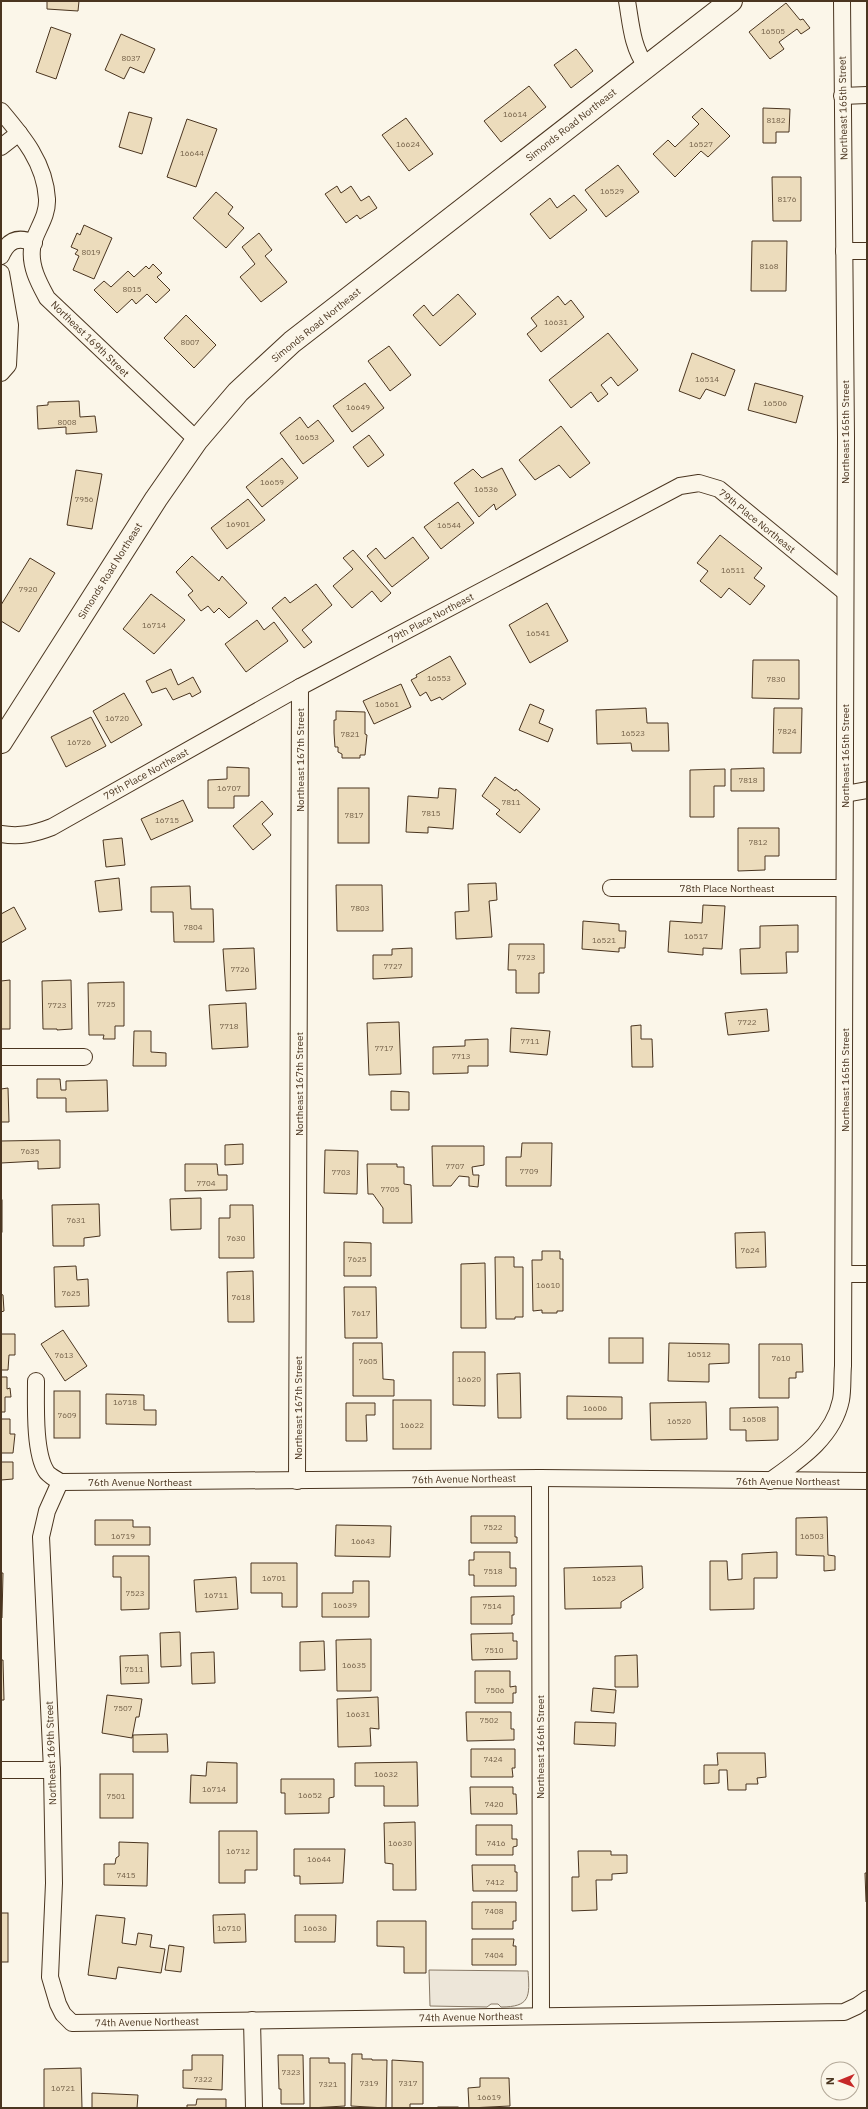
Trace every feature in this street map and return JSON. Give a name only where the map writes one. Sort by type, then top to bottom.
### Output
[{"type":"main road","name":"Simonds Road Northeast","points":[[1,742],[156,499],[197,440],[238,392],[292,342],[730,1]]},
{"type":"street","points":[[627,1],[634,43],[640,58],[646,66]]},
{"type":"street","name":"Northeast 165th Street","points":[[770,1482],[814,1447],[832,1425],[841,1400],[843,1366],[845,1274],[845,592],[842,1]]},
{"type":"street","points":[[842,96],[867,95]]},
{"type":"street","name":"Northeast 169th Street","points":[[1,111],[28,143],[44,174],[47,200],[44,220],[32,249],[35,276],[47,298],[197,440]]},
{"type":"street","points":[[1,147],[19,133]]},
{"type":"street","points":[[1,256],[5,247],[13,240],[24,239],[34,243]]},
{"type":"street","points":[[844,251],[867,251]]},
{"type":"street","points":[[1,273],[10,325],[8,365],[1,373]]},
{"type":"street","name":"79th Place Northeast","points":[[1,834],[16,836],[28,835],[52,827],[300,688],[680,486],[699,483],[719,489],[845,592]]},
{"type":"street","name":"Northeast 167th Street","points":[[297,1481],[300,688]]},
{"type":"street","points":[[845,794],[867,790]]},
{"type":"street","name":"78th Place Northeast","points":[[611,888],[844,888]]},
{"type":"street","points":[[1,1057],[84,1057]]},
{"type":"street","points":[[845,1274],[867,1274]]},
{"type":"street","points":[[36,1381],[36,1425],[40,1454],[46,1471],[60,1482]]},
{"type":"street","name":"76th Avenue Northeast","points":[[60,1482],[540,1478],[770,1482],[867,1481]]},
{"type":"street","name":"Northeast 166th Street","points":[[540,1478],[541,2016]]},
{"type":"street","name":"Northeast 169th Street","points":[[60,1482],[47,1511],[41,1537],[52,1770],[54,1883],[50,1977],[58,2004],[63,2014],[72,2023]]},
{"type":"street","points":[[1,1770],[52,1770]]},
{"type":"street","name":"74th Avenue Northeast","points":[[72,2023],[844,2012],[867,1999]]},
{"type":"street","points":[[252,2020],[254,2108]]},
{"type":"shaded area","points":[[429,1970],[528,1971],[528,1994],[523,2002],[511,2007],[501,2007],[498,2004],[491,2004],[487,2007],[430,2006]]},
{"type":"building","points":[[47,1],[79,1],[78,11],[47,9]]},
{"type":"building","points":[[786,3],[800,20],[803,19],[810,28],[801,34],[797,29],[779,42],[784,49],[770,59],[749,32]]},
{"type":"building","points":[[51,27],[71,34],[56,79],[36,72]]},
{"type":"building","points":[[121,34],[155,49],[144,73],[130,67],[124,79],[105,70]]},
{"type":"building","points":[[576,49],[593,71],[571,88],[554,65]]},
{"type":"building","points":[[529,86],[546,107],[501,142],[484,121]]},
{"type":"building","points":[[702,108],[730,136],[708,157],[701,151],[675,177],[653,154],[668,140],[675,147],[699,124],[692,117]]},
{"type":"building","points":[[763,108],[790,109],[789,132],[776,132],[776,143],[763,143]]},
{"type":"building","points":[[129,112],[152,118],[142,154],[119,147]]},
{"type":"building","points":[[406,118],[433,154],[409,171],[382,135]]},
{"type":"building","points":[[187,119],[217,129],[196,187],[167,177]]},
{"type":"building","points":[[618,165],[639,192],[606,217],[585,190]]},
{"type":"building","points":[[772,177],[801,177],[801,221],[773,221]]},
{"type":"building","points":[[337,186],[341,193],[351,186],[361,201],[369,196],[377,208],[360,219],[357,215],[346,223],[325,194]]},
{"type":"building","points":[[216,192],[233,207],[228,214],[244,228],[226,248],[193,218]]},
{"type":"building","points":[[574,195],[587,210],[550,239],[530,214],[550,198],[557,208]]},
{"type":"building","points":[[84,225],[112,238],[94,279],[73,270],[79,256],[75,254],[78,250],[71,247],[77,233],[80,235]]},
{"type":"building","points":[[259,233],[272,250],[265,256],[287,282],[261,302],[240,277],[255,264],[242,247]]},
{"type":"building","points":[[752,241],[787,241],[786,291],[751,291]]},
{"type":"building","points":[[153,264],[162,273],[157,277],[170,290],[156,303],[147,294],[136,304],[132,299],[117,313],[94,290],[104,281],[111,287],[128,271],[134,277],[146,266],[149,269]]},
{"type":"building","points":[[458,294],[476,314],[440,346],[413,315],[424,305],[433,316]]},
{"type":"building","points":[[558,296],[565,305],[571,300],[584,317],[541,352],[527,334],[537,326],[531,318]]},
{"type":"building","points":[[186,315],[216,345],[194,368],[164,338]]},
{"type":"building","points":[[608,333],[638,370],[618,386],[611,377],[601,385],[608,394],[598,402],[591,392],[571,408],[549,380]]},
{"type":"building","points":[[389,346],[411,375],[390,391],[368,361]]},
{"type":"building","points":[[692,353],[735,370],[725,396],[706,389],[700,399],[679,391]]},
{"type":"building","points":[[365,383],[384,408],[352,432],[333,406]]},
{"type":"building","points":[[755,383],[803,396],[796,423],[748,410]]},
{"type":"building","points":[[79,401],[80,417],[95,416],[97,432],[66,434],[66,427],[38,429],[37,406],[48,405],[48,402]]},
{"type":"building","points":[[300,417],[308,428],[318,420],[334,441],[303,464],[280,433]]},
{"type":"building","points":[[561,426],[590,463],[570,478],[559,465],[535,480],[519,460]]},
{"type":"building","points":[[369,435],[384,455],[368,467],[353,447]]},
{"type":"building","points":[[282,458],[298,478],[262,507],[246,487]]},
{"type":"building","points":[[502,468],[516,495],[496,510],[494,504],[479,517],[454,483],[473,469],[482,478]]},
{"type":"building","points":[[76,470],[102,474],[92,529],[67,525]]},
{"type":"building","points":[[248,499],[265,520],[227,549],[211,528]]},
{"type":"building","points":[[458,502],[474,523],[441,549],[424,527]]},
{"type":"building","points":[[720,535],[762,568],[754,578],[765,586],[750,605],[729,588],[721,598],[700,581],[708,571],[697,563]]},
{"type":"building","points":[[413,537],[429,558],[392,587],[367,556],[376,548],[385,559]]},
{"type":"building","points":[[353,550],[391,593],[381,602],[372,591],[352,608],[333,586],[353,569],[343,558]]},
{"type":"building","points":[[192,556],[219,581],[222,576],[247,603],[229,618],[219,608],[214,613],[208,606],[201,611],[188,595],[193,591],[176,572]]},
{"type":"building","points":[[30,558],[55,573],[19,632],[1,621],[1,605]]},
{"type":"building","points":[[316,584],[332,605],[302,630],[312,642],[304,648],[272,608],[285,597],[290,603]]},
{"type":"building","points":[[151,594],[185,620],[154,654],[123,629]]},
{"type":"building","points":[[547,603],[568,641],[530,663],[509,625]]},
{"type":"building","points":[[257,620],[264,630],[274,622],[288,641],[246,672],[225,644]]},
{"type":"building","points":[[450,656],[466,684],[442,700],[440,697],[431,701],[426,692],[420,696],[411,680],[417,677],[416,675]]},
{"type":"building","points":[[753,660],[799,660],[799,699],[752,698]]},
{"type":"building","points":[[171,669],[178,685],[193,677],[201,692],[192,697],[190,693],[173,700],[166,688],[152,693],[146,681]]},
{"type":"building","points":[[401,684],[411,707],[374,724],[363,701]]},
{"type":"building","points":[[124,693],[142,725],[111,743],[93,711]]},
{"type":"building","points":[[530,704],[544,710],[539,723],[553,729],[548,742],[519,730]]},
{"type":"building","points":[[646,708],[647,723],[668,723],[669,751],[632,751],[631,743],[597,744],[596,710]]},
{"type":"building","points":[[774,708],[802,708],[801,753],[773,753]]},
{"type":"building","points":[[336,711],[365,712],[365,734],[367,735],[365,755],[360,755],[360,758],[342,758],[342,754],[338,752],[338,747],[335,747],[334,720],[336,720]]},
{"type":"building","points":[[91,717],[106,746],[66,767],[51,737]]},
{"type":"building","points":[[227,767],[249,768],[249,796],[234,796],[234,808],[208,808],[208,780],[227,779]]},
{"type":"building","points":[[764,768],[764,791],[731,791],[731,769]]},
{"type":"building","points":[[725,769],[725,786],[714,786],[714,817],[690,817],[690,770]]},
{"type":"building","points":[[495,777],[515,791],[516,789],[540,809],[520,833],[496,814],[500,810],[482,796]]},
{"type":"building","points":[[338,788],[369,788],[369,843],[338,843]]},
{"type":"building","points":[[439,788],[456,789],[453,829],[428,827],[428,833],[406,832],[408,796],[438,798]]},
{"type":"building","points":[[183,800],[193,821],[151,840],[141,819]]},
{"type":"building","points":[[262,801],[273,814],[262,824],[271,835],[253,850],[233,826]]},
{"type":"building","points":[[738,828],[779,828],[779,856],[765,856],[765,870],[738,871]]},
{"type":"building","points":[[122,838],[125,865],[106,867],[103,840]]},
{"type":"building","points":[[119,878],[122,910],[99,912],[95,881]]},
{"type":"building","points":[[496,883],[497,900],[489,901],[492,937],[456,939],[455,912],[469,911],[468,884]]},
{"type":"building","points":[[336,885],[382,885],[383,931],[337,931]]},
{"type":"building","points":[[190,886],[191,909],[213,909],[214,942],[174,942],[173,912],[151,912],[151,887]]},
{"type":"building","points":[[703,905],[725,906],[722,949],[703,948],[703,955],[668,952],[670,921],[702,923]]},
{"type":"building","points":[[14,907],[26,929],[1,943],[1,914]]},
{"type":"building","points":[[583,921],[619,924],[619,931],[626,931],[625,948],[619,948],[619,952],[582,949]]},
{"type":"building","points":[[798,925],[798,952],[786,952],[787,973],[741,974],[740,949],[760,948],[760,926]]},
{"type":"building","points":[[509,944],[544,944],[544,973],[539,973],[539,993],[516,993],[516,970],[508,970]]},
{"type":"building","points":[[254,948],[256,989],[226,991],[223,949]]},
{"type":"building","points":[[412,948],[412,977],[373,979],[373,955],[392,955],[392,949]]},
{"type":"building","points":[[10,980],[10,1029],[1,1029],[1,981]]},
{"type":"building","points":[[71,980],[72,1029],[43,1029],[42,981]]},
{"type":"building","points":[[124,982],[124,1026],[115,1026],[115,1039],[103,1039],[104,1035],[89,1035],[88,983]]},
{"type":"building","points":[[246,1003],[248,1047],[212,1049],[209,1005]]},
{"type":"building","points":[[767,1009],[769,1031],[728,1035],[725,1013]]},
{"type":"building","points":[[399,1022],[401,1074],[369,1075],[367,1023]]},
{"type":"building","points":[[641,1025],[641,1039],[652,1039],[653,1067],[632,1067],[631,1026]]},
{"type":"building","points":[[511,1028],[550,1031],[547,1055],[510,1052]]},
{"type":"building","points":[[134,1031],[151,1031],[151,1052],[166,1053],[166,1066],[133,1066]]},
{"type":"building","points":[[488,1039],[488,1066],[468,1066],[468,1073],[433,1074],[433,1047],[465,1046],[465,1040]]},
{"type":"building","points":[[37,1079],[60,1079],[61,1090],[66,1090],[66,1081],[107,1080],[108,1111],[66,1112],[66,1098],[37,1098]]},
{"type":"building","points":[[8,1088],[9,1122],[1,1122],[1,1089]]},
{"type":"building","points":[[391,1091],[409,1092],[409,1110],[391,1110]]},
{"type":"building","points":[[60,1140],[60,1168],[38,1169],[38,1161],[1,1163],[1,1141]]},
{"type":"building","points":[[522,1143],[552,1143],[551,1186],[506,1186],[506,1157],[521,1157]]},
{"type":"building","points":[[243,1144],[243,1164],[225,1165],[225,1145]]},
{"type":"building","points":[[432,1146],[484,1146],[484,1165],[472,1167],[473,1175],[479,1175],[478,1187],[469,1186],[469,1177],[459,1176],[451,1186],[433,1186]]},
{"type":"building","points":[[325,1150],[358,1151],[357,1194],[324,1193]]},
{"type":"building","points":[[185,1164],[217,1164],[218,1175],[227,1175],[227,1190],[185,1191]]},
{"type":"building","points":[[367,1164],[397,1164],[397,1167],[404,1167],[404,1184],[411,1185],[412,1223],[383,1223],[383,1208],[373,1194],[368,1194]]},
{"type":"building","points":[[201,1198],[201,1229],[171,1230],[170,1199]]},
{"type":"building","points":[[2,1200],[2,1232],[1,1232]]},
{"type":"building","points":[[99,1204],[100,1236],[84,1238],[84,1246],[53,1246],[52,1205]]},
{"type":"building","points":[[230,1205],[253,1205],[254,1258],[219,1258],[219,1218],[230,1218]]},
{"type":"building","points":[[765,1232],[766,1267],[736,1268],[735,1233]]},
{"type":"building","points":[[344,1242],[371,1243],[371,1276],[344,1276]]},
{"type":"building","points":[[542,1251],[560,1251],[560,1259],[563,1259],[563,1311],[557,1311],[557,1313],[542,1313],[542,1310],[533,1311],[532,1260],[542,1260]]},
{"type":"building","points":[[495,1257],[514,1257],[514,1267],[523,1267],[523,1317],[515,1317],[515,1319],[496,1319]]},
{"type":"building","points":[[485,1263],[486,1328],[461,1328],[461,1264]]},
{"type":"building","points":[[76,1266],[77,1280],[88,1279],[89,1306],[55,1307],[54,1267]]},
{"type":"building","points":[[253,1271],[254,1322],[228,1322],[227,1272]]},
{"type":"building","points":[[344,1287],[376,1287],[377,1338],[345,1338]]},
{"type":"building","points":[[1,1294],[3,1295],[4,1311],[1,1312]]},
{"type":"building","points":[[63,1330],[87,1366],[65,1381],[41,1344]]},
{"type":"building","points":[[1,1334],[15,1334],[15,1355],[9,1355],[8,1370],[1,1370]]},
{"type":"building","points":[[609,1338],[643,1338],[643,1363],[609,1363]]},
{"type":"building","points":[[353,1343],[382,1343],[383,1379],[394,1380],[394,1396],[353,1396]]},
{"type":"building","points":[[669,1343],[729,1344],[729,1363],[709,1364],[709,1382],[668,1381]]},
{"type":"building","points":[[759,1344],[802,1344],[803,1372],[796,1372],[796,1378],[789,1378],[789,1398],[759,1398]]},
{"type":"building","points":[[453,1352],[485,1352],[485,1406],[453,1405]]},
{"type":"building","points":[[520,1373],[521,1418],[498,1418],[497,1374]]},
{"type":"building","points":[[1,1377],[7,1377],[7,1389],[10,1388],[11,1397],[5,1397],[5,1412],[1,1412]]},
{"type":"building","points":[[54,1391],[80,1391],[80,1438],[54,1438]]},
{"type":"building","points":[[106,1394],[144,1395],[144,1410],[156,1410],[156,1425],[106,1424]]},
{"type":"building","points":[[567,1396],[622,1397],[622,1419],[567,1419]]},
{"type":"building","points":[[393,1400],[431,1400],[431,1449],[393,1449]]},
{"type":"building","points":[[706,1402],[707,1439],[651,1440],[650,1403]]},
{"type":"building","points":[[346,1403],[375,1403],[375,1415],[366,1415],[367,1441],[346,1441]]},
{"type":"building","points":[[778,1407],[778,1440],[746,1441],[746,1430],[730,1430],[730,1408]]},
{"type":"building","points":[[1,1419],[10,1419],[10,1434],[15,1434],[13,1453],[1,1453]]},
{"type":"building","points":[[1,1462],[13,1462],[13,1479],[1,1480]]},
{"type":"building","points":[[471,1516],[515,1516],[515,1537],[517,1537],[517,1543],[471,1543]]},
{"type":"building","points":[[827,1517],[828,1555],[835,1556],[835,1570],[824,1571],[824,1556],[796,1555],[796,1518]]},
{"type":"building","points":[[95,1520],[133,1520],[133,1527],[150,1527],[150,1545],[95,1545]]},
{"type":"building","points":[[336,1525],[391,1526],[390,1557],[335,1556]]},
{"type":"building","points":[[474,1552],[510,1552],[510,1568],[516,1568],[516,1586],[474,1586],[474,1575],[469,1575],[469,1560],[474,1560]]},
{"type":"building","points":[[777,1552],[777,1578],[754,1578],[754,1609],[710,1610],[710,1561],[727,1561],[728,1580],[742,1579],[742,1554]]},
{"type":"building","points":[[113,1556],[149,1556],[149,1609],[121,1610],[121,1577],[113,1577]]},
{"type":"building","points":[[251,1563],[297,1563],[297,1607],[282,1607],[282,1593],[251,1593]]},
{"type":"building","points":[[642,1566],[643,1588],[621,1602],[621,1608],[565,1609],[564,1568]]},
{"type":"building","points":[[1,1573],[3,1573],[2,1618],[1,1618]]},
{"type":"building","points":[[236,1577],[238,1609],[196,1612],[194,1580]]},
{"type":"building","points":[[353,1581],[369,1581],[369,1617],[322,1617],[322,1593],[353,1593]]},
{"type":"building","points":[[514,1596],[514,1615],[512,1615],[512,1624],[471,1624],[471,1597]]},
{"type":"building","points":[[180,1632],[181,1666],[161,1667],[160,1633]]},
{"type":"building","points":[[513,1633],[513,1641],[517,1641],[517,1659],[472,1660],[471,1634]]},
{"type":"building","points":[[371,1639],[371,1691],[337,1691],[336,1640]]},
{"type":"building","points":[[324,1641],[325,1670],[300,1671],[300,1642]]},
{"type":"building","points":[[214,1652],[215,1683],[192,1684],[191,1653]]},
{"type":"building","points":[[148,1655],[149,1683],[121,1684],[120,1656]]},
{"type":"building","points":[[637,1655],[638,1687],[615,1687],[615,1656]]},
{"type":"building","points":[[1,1660],[3,1660],[4,1700],[1,1700]]},
{"type":"building","points":[[475,1671],[510,1671],[510,1687],[516,1686],[516,1693],[513,1693],[513,1703],[475,1703]]},
{"type":"building","points":[[593,1688],[616,1690],[614,1713],[591,1711]]},
{"type":"building","points":[[107,1695],[142,1699],[139,1717],[136,1717],[132,1738],[102,1733]]},
{"type":"building","points":[[378,1697],[379,1729],[370,1728],[371,1746],[338,1747],[337,1699]]},
{"type":"building","points":[[466,1712],[511,1712],[511,1729],[514,1729],[514,1740],[467,1741]]},
{"type":"building","points":[[575,1722],[616,1723],[615,1746],[574,1744]]},
{"type":"building","points":[[167,1734],[168,1752],[133,1752],[133,1735]]},
{"type":"building","points":[[471,1749],[515,1749],[515,1768],[512,1768],[513,1777],[471,1777]]},
{"type":"building","points":[[717,1753],[765,1753],[766,1777],[757,1778],[758,1784],[746,1784],[746,1790],[728,1790],[727,1770],[719,1770],[719,1783],[704,1784],[704,1765],[718,1765]]},
{"type":"building","points":[[207,1762],[237,1763],[237,1803],[190,1803],[191,1775],[206,1776]]},
{"type":"building","points":[[417,1762],[418,1806],[384,1806],[384,1786],[355,1786],[355,1763]]},
{"type":"building","points":[[100,1774],[133,1774],[133,1818],[100,1818]]},
{"type":"building","points":[[281,1779],[334,1779],[334,1797],[329,1798],[329,1813],[285,1814],[285,1793],[281,1793]]},
{"type":"building","points":[[470,1787],[513,1787],[513,1794],[516,1794],[517,1814],[471,1814]]},
{"type":"building","points":[[415,1822],[416,1890],[393,1890],[393,1864],[385,1863],[384,1823]]},
{"type":"building","points":[[476,1825],[512,1825],[512,1839],[517,1839],[517,1846],[513,1847],[513,1855],[476,1855]]},
{"type":"building","points":[[219,1831],[257,1831],[257,1870],[245,1870],[245,1883],[219,1883]]},
{"type":"building","points":[[119,1842],[148,1843],[147,1886],[104,1885],[104,1864],[115,1864],[116,1858],[119,1856]]},
{"type":"building","points":[[294,1849],[345,1849],[343,1883],[300,1884],[300,1876],[294,1876]]},
{"type":"building","points":[[578,1851],[611,1851],[611,1855],[627,1855],[627,1873],[612,1874],[612,1880],[596,1880],[597,1910],[572,1911],[572,1877],[579,1877]]},
{"type":"building","points":[[472,1865],[515,1865],[515,1872],[517,1872],[517,1891],[473,1891]]},
{"type":"building","points":[[865,1873],[867,1873],[866,1902]]},
{"type":"building","points":[[472,1902],[516,1902],[516,1921],[513,1921],[513,1929],[472,1929]]},
{"type":"building","points":[[1,1913],[8,1913],[8,1962],[1,1962]]},
{"type":"building","points":[[245,1914],[246,1942],[214,1943],[213,1915]]},
{"type":"building","points":[[96,1915],[125,1918],[122,1943],[136,1945],[138,1933],[152,1935],[150,1947],[165,1949],[161,1973],[118,1967],[116,1979],[88,1975]]},
{"type":"building","points":[[295,1915],[336,1915],[335,1942],[295,1942]]},
{"type":"building","points":[[377,1921],[426,1921],[426,1973],[404,1973],[404,1947],[377,1946]]},
{"type":"building","points":[[472,1939],[514,1939],[513,1946],[516,1946],[516,1965],[472,1965]]},
{"type":"building","points":[[169,1945],[184,1947],[181,1972],[165,1970]]},
{"type":"building","points":[[352,2054],[362,2054],[362,2059],[387,2060],[386,2108],[351,2106]]},
{"type":"building","points":[[192,2055],[223,2055],[222,2090],[183,2088],[183,2070],[192,2070]]},
{"type":"building","points":[[278,2055],[303,2055],[304,2104],[281,2104]]},
{"type":"building","points":[[310,2058],[329,2058],[329,2063],[345,2063],[345,2106],[310,2108]]},
{"type":"building","points":[[392,2060],[423,2062],[423,2104],[410,2104],[410,2108],[392,2108]]},
{"type":"building","points":[[81,2068],[82,2108],[44,2108],[44,2069]]},
{"type":"building","points":[[480,2078],[509,2078],[510,2106],[469,2108],[468,2088],[480,2087]]},
{"type":"building","points":[[92,2093],[138,2095],[137,2108],[92,2108]]},
{"type":"building","points":[[197,2099],[226,2099],[226,2108],[187,2108],[187,2105],[196,2105]]},
{"type":"building","points":[[458,2107],[458,2108],[438,2108]]}]
